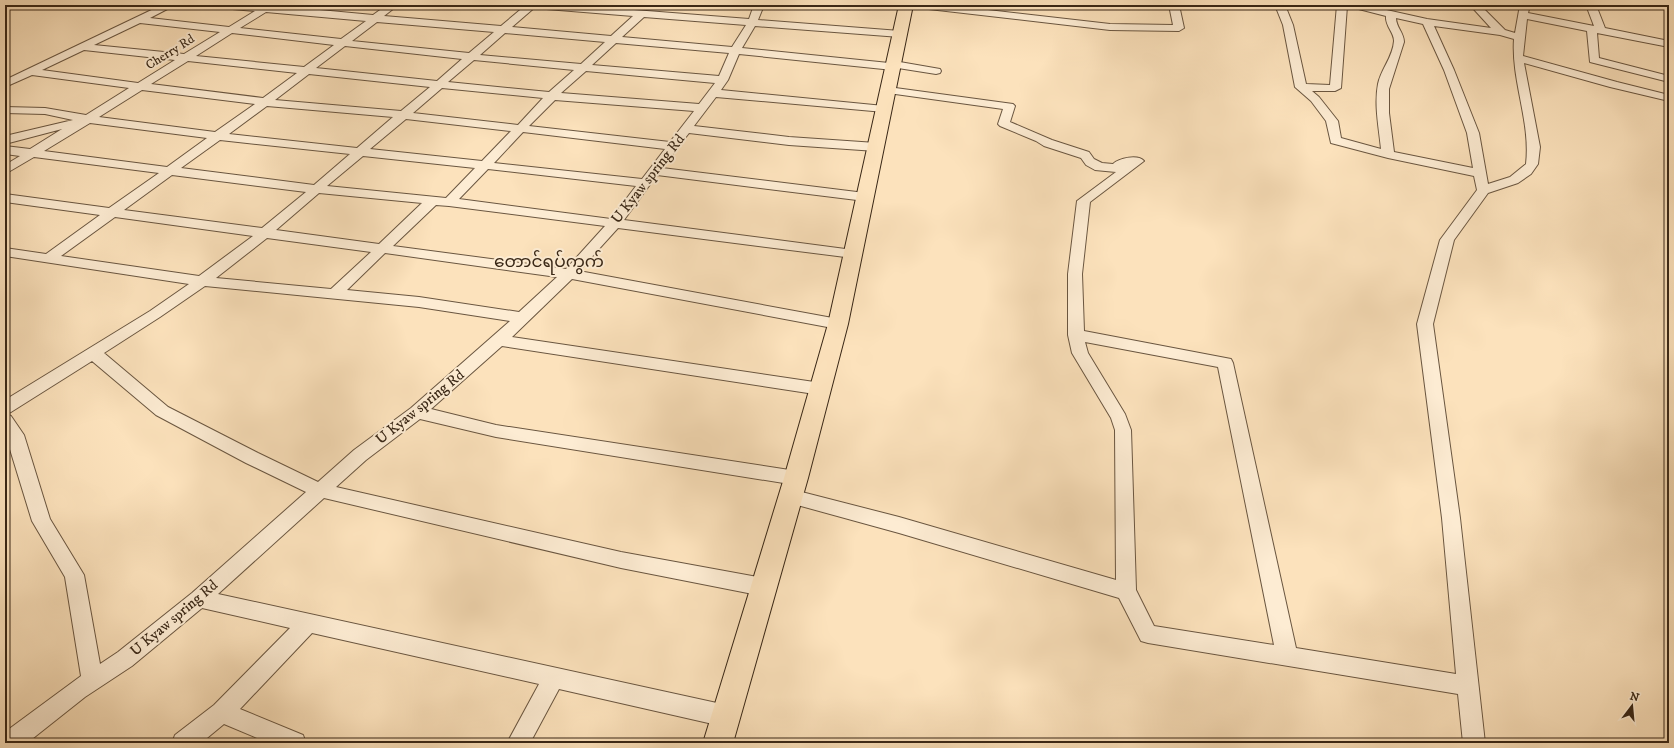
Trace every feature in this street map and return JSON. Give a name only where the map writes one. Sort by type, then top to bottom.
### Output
[{"type":"highway","points":[[718,743],[793,487],[838,324],[906,5]]},
{"type":"street","points":[[5,84],[170,5]]},
{"type":"street","points":[[221,5],[267,7],[374,20],[735,50],[936,70]]},
{"type":"street","points":[[49,258],[265,102],[393,5]]},
{"type":"street","points":[[92,680],[74,575],[41,521],[15,435],[5,410],[155,314],[202,281],[266,232],[532,5],[900,34]]},
{"type":"street","points":[[660,15],[665,5]]},
{"type":"street","name":"U Kyaw spring Rd","points":[[9,743],[77,690],[125,659],[200,600],[319,490],[360,455],[417,412],[499,340],[569,274],[614,224],[723,80],[735,50],[752,22],[759,5]]},
{"type":"street","points":[[920,5],[1110,27],[1179,28],[1174,5]]},
{"type":"street","points":[[1280,5],[1288,25],[1300,87],[1315,99],[1332,121],[1335,140],[1388,154],[1480,173]]},
{"type":"street","points":[[1300,87],[1335,88],[1342,5]]},
{"type":"street","points":[[1353,5],[1427,22],[1502,32],[1518,37]]},
{"type":"street","points":[[1474,5],[1502,32]]},
{"type":"street","points":[[1591,5],[1596,30],[1594,60],[1669,79]]},
{"type":"street","name":"Cherry Rd","points":[[5,170],[267,7]]},
{"type":"street","points":[[1474,743],[1451,518],[1425,324],[1447,240],[1483,190],[1514,180],[1527,171],[1532,164],[1534,147],[1518,58],[1518,37],[1524,10],[1596,30],[1669,44]]},
{"type":"street","points":[[450,202],[552,96],[611,40],[641,14]]},
{"type":"street","points":[[1388,154],[1383,88],[1394,64],[1399,42],[1398,37],[1390,23],[1391,14]]},
{"type":"street","points":[[139,20],[472,57],[723,80]]},
{"type":"street","points":[[1427,22],[1449,70],[1473,133],[1483,190]]},
{"type":"street","points":[[83,46],[552,96],[702,108]]},
{"type":"street","points":[[1518,58],[1614,85],[1669,98]]},
{"type":"street","points":[[30,72],[265,102],[404,114],[672,146]]},
{"type":"street","points":[[713,93],[886,99],[1009,106],[1004,124],[1040,138],[1048,143],[1085,155],[1090,162],[1099,167],[1116,168],[1121,163],[1138,161],[1084,201],[1075,274],[1076,335],[1080,353],[1119,418],[1123,430],[1126,591],[1148,634],[1468,686]]},
{"type":"street","points":[[5,110],[45,111],[86,121],[486,164],[865,197]]},
{"type":"street","points":[[5,140],[86,121]]},
{"type":"street","points":[[685,129],[789,141],[876,147]]},
{"type":"street","points":[[5,150],[316,189],[450,202],[853,254]]},
{"type":"street","points":[[5,198],[569,274],[838,324]]},
{"type":"street","points":[[334,294],[432,201]]},
{"type":"street","points":[[8,255],[49,258],[202,281],[419,302],[523,318]]},
{"type":"street","points":[[1076,335],[1225,363],[1287,657]]},
{"type":"street","points":[[499,340],[821,389]]},
{"type":"street","points":[[93,353],[162,411],[252,458],[319,490],[621,560],[763,587]]},
{"type":"street","points":[[417,412],[496,431],[793,487],[899,525],[1126,591]]},
{"type":"street","points":[[200,600],[726,716]]},
{"type":"street","points":[[183,743],[222,712],[308,624]]},
{"type":"street","points":[[518,743],[554,678]]},
{"type":"street","points":[[222,712],[295,743]]},
{"type":"district","name":"တောင်ရပ်ကွက်","points":[[549,262]]}]
